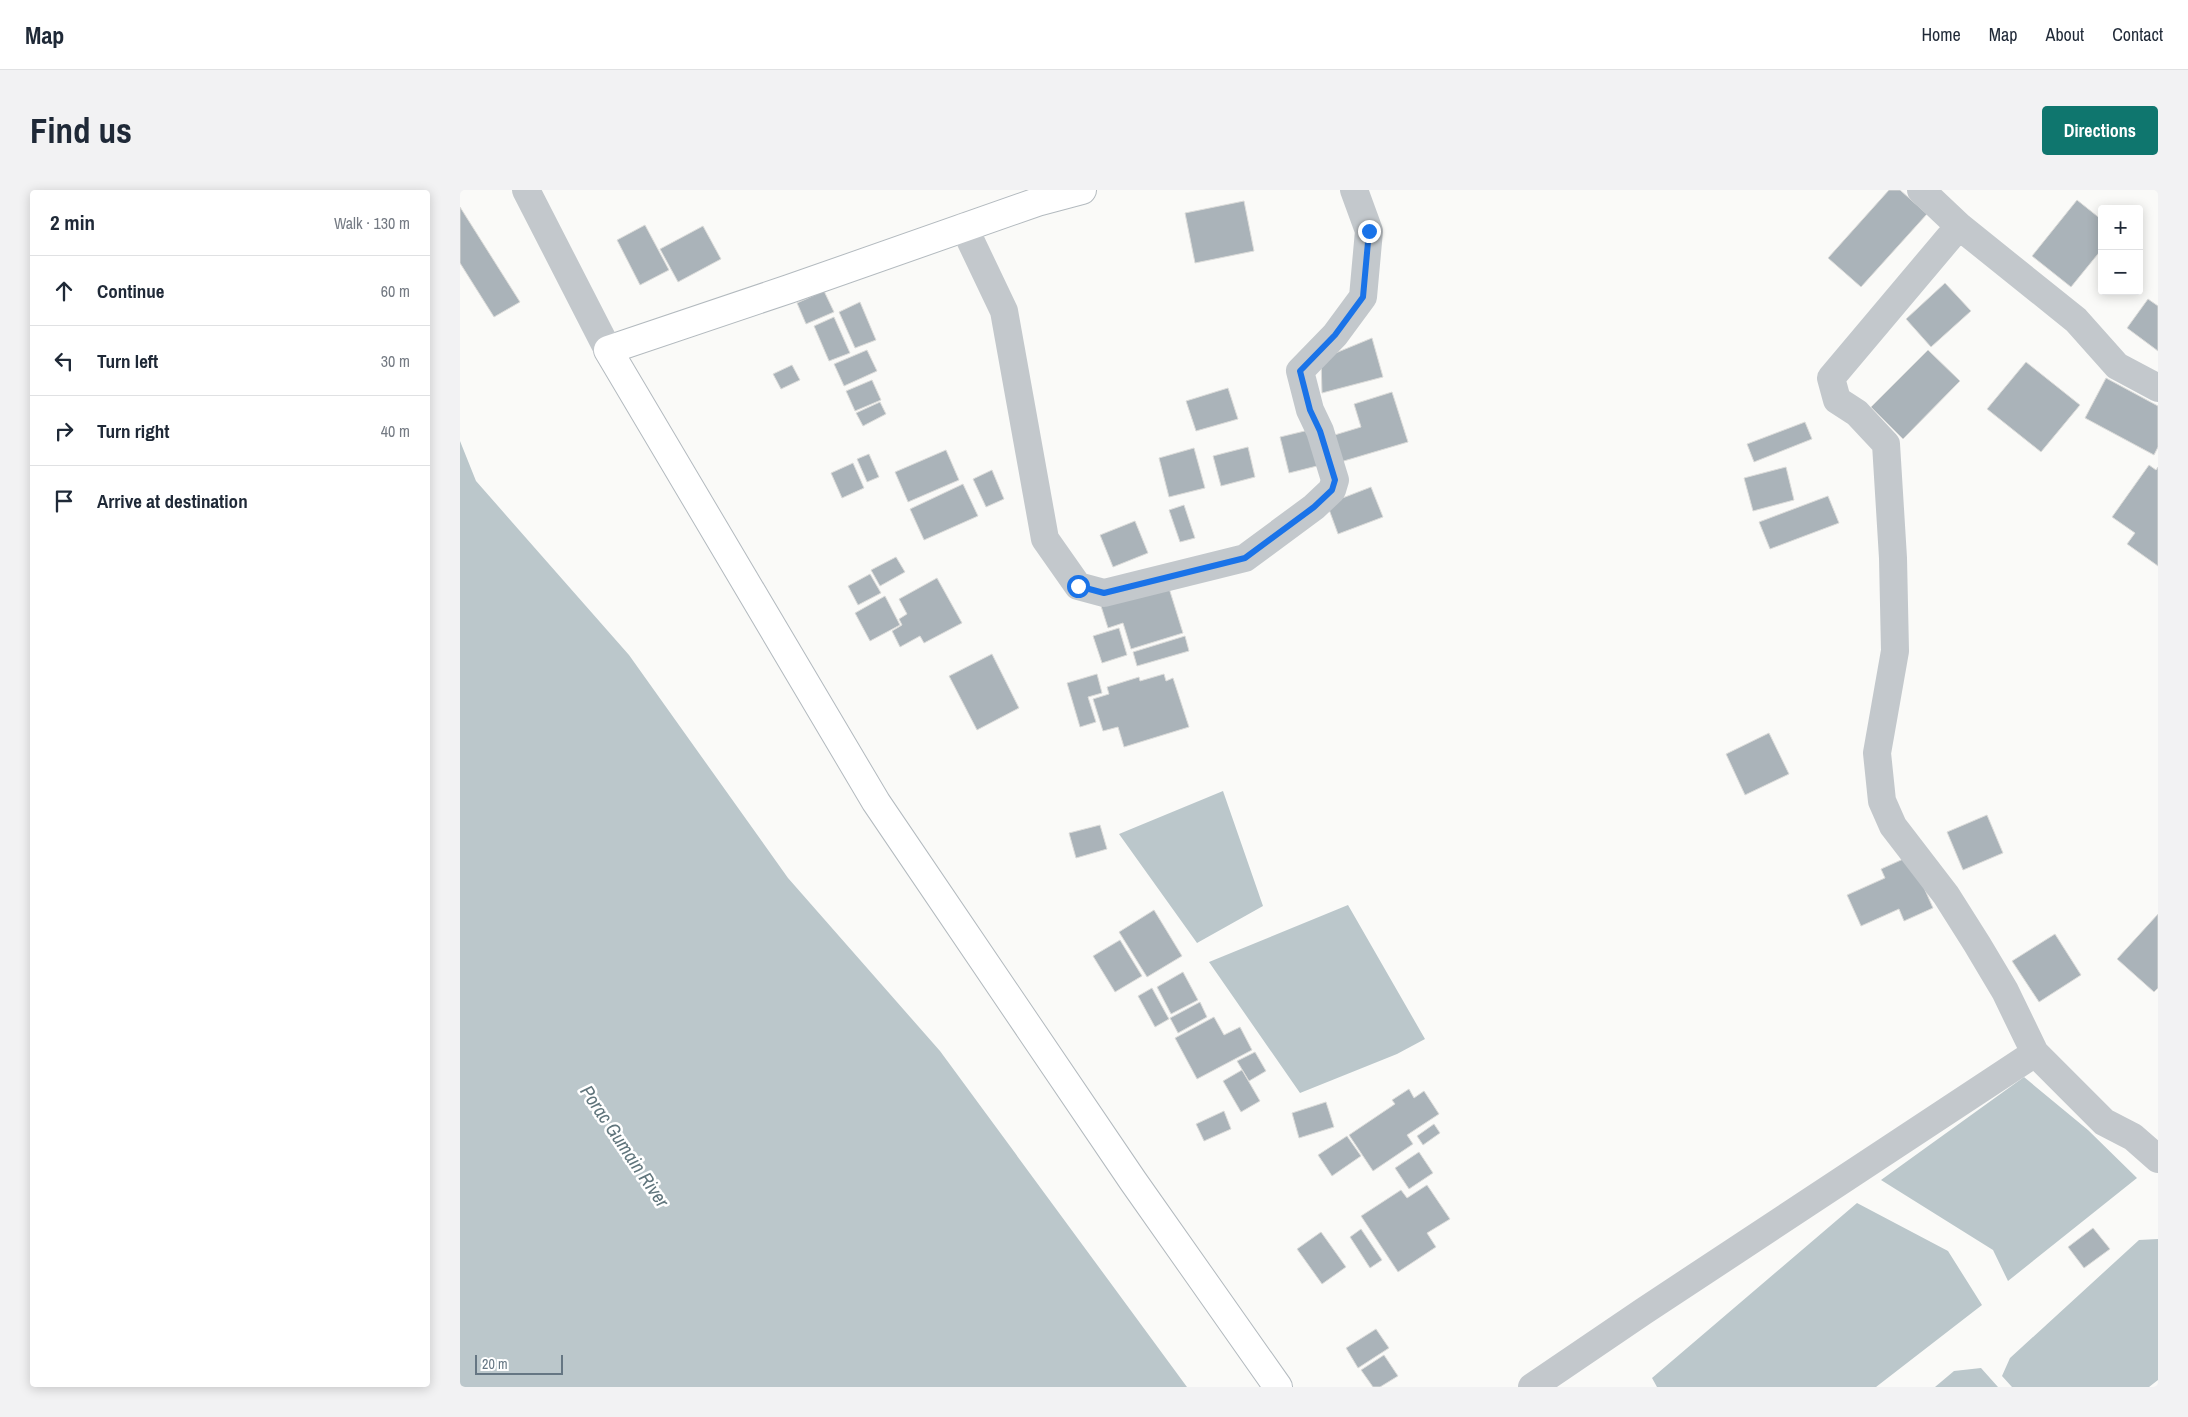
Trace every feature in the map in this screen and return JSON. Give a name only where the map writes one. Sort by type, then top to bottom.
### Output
[{"type":"street","points":[[526,190],[608,350],[876,802],[1127,1172],[1278,1387]]},
{"type":"street","points":[[608,350],[1036,202],[1082,190]]},
{"type":"street","points":[[964,227],[1004,311],[1045,539],[1078,586],[1104,593],[1245,558],[1314,507],[1332,490],[1335,480],[1320,431],[1310,410],[1300,371],[1335,335],[1363,297],[1369,231],[1354,190]]},
{"type":"street","points":[[1921,190],[1959,226],[2076,320],[2117,366],[2158,388]]},
{"type":"street","points":[[1959,226],[1831,378],[1837,400],[1856,413],[1886,444],[1893,558],[1895,650],[1877,753],[1882,801],[1893,826],[1946,895],[1977,944],[2005,991],[2035,1053],[2104,1122],[2133,1137],[2158,1159]]},
{"type":"street","points":[[1532,1387],[2035,1053]]},
{"type":"water","name":"Porac Gumain River","points":[[460,441],[476,481],[629,655],[788,878],[940,1051],[1187,1387],[460,1387]]},
{"type":"water","points":[[1223,791],[1263,906],[1197,943],[1119,834]]},
{"type":"water","points":[[1348,905],[1425,1039],[1397,1054],[1300,1093],[1209,962]]},
{"type":"water","points":[[2024,1077],[2088,1130],[2137,1178],[2008,1281],[1993,1250],[1881,1180]]},
{"type":"water","points":[[1857,1203],[1948,1251],[1982,1305],[1876,1387],[1657,1387],[1652,1378]]},
{"type":"water","points":[[2158,1239],[2158,1380],[2149,1387],[2012,1387],[2002,1376],[2010,1358],[2139,1240]]},
{"type":"water","points":[[1981,1368],[1998,1387],[1935,1387],[1954,1371]]},
{"type":"building","points":[[1889,190],[1900,190],[1927,214],[1861,287],[1828,258]]},
{"type":"building","points":[[2077,200],[2098,217],[2098,254],[2071,287],[2032,256]]},
{"type":"building","points":[[1244,201],[1254,251],[1195,263],[1185,213]]},
{"type":"building","points":[[460,207],[520,302],[494,317],[460,263]]},
{"type":"building","points":[[645,225],[669,270],[640,285],[617,240]]},
{"type":"building","points":[[703,226],[721,259],[678,282],[660,249]]},
{"type":"building","points":[[1945,283],[1971,311],[1931,347],[1906,319]]},
{"type":"building","points":[[824,291],[834,312],[806,324],[797,303]]},
{"type":"building","points":[[2148,299],[2158,306],[2158,351],[2127,328]]},
{"type":"building","points":[[860,302],[876,340],[855,348],[839,312]]},
{"type":"building","points":[[834,317],[850,353],[829,361],[814,326]]},
{"type":"building","points":[[1372,338],[1383,377],[1322,393],[1321,359]]},
{"type":"building","points":[[867,350],[877,371],[844,386],[834,364]]},
{"type":"building","points":[[1928,350],[1960,381],[1903,439],[1871,407]]},
{"type":"building","points":[[2026,362],[2080,405],[2041,452],[1987,409]]},
{"type":"building","points":[[792,365],[800,380],[781,389],[773,374]]},
{"type":"building","points":[[2106,378],[2158,406],[2158,447],[2154,455],[2085,418]]},
{"type":"building","points":[[872,380],[881,400],[855,411],[846,391]]},
{"type":"building","points":[[1228,388],[1238,419],[1196,431],[1186,401]]},
{"type":"building","points":[[1392,392],[1408,442],[1337,463],[1328,437],[1361,427],[1354,404]]},
{"type":"building","points":[[880,402],[886,414],[863,426],[856,413]]},
{"type":"building","points":[[1805,422],[1812,439],[1754,462],[1747,444]]},
{"type":"building","points":[[1313,429],[1321,465],[1289,473],[1280,437]]},
{"type":"building","points":[[1248,447],[1255,477],[1221,486],[1213,456]]},
{"type":"building","points":[[1194,448],[1205,488],[1169,497],[1159,458]]},
{"type":"building","points":[[946,450],[959,480],[908,502],[895,472]]},
{"type":"building","points":[[869,454],[879,477],[867,482],[857,459]]},
{"type":"building","points":[[853,463],[864,488],[842,498],[831,473]]},
{"type":"building","points":[[2149,465],[2156,470],[2158,467],[2158,566],[2127,544],[2135,533],[2112,517]]},
{"type":"building","points":[[1786,467],[1794,500],[1753,511],[1744,478]]},
{"type":"building","points":[[992,470],[1004,499],[986,507],[973,479]]},
{"type":"building","points":[[963,484],[978,516],[924,540],[910,509]]},
{"type":"building","points":[[1371,487],[1383,517],[1338,534],[1327,504]]},
{"type":"building","points":[[1828,496],[1839,523],[1770,549],[1759,522]]},
{"type":"building","points":[[1184,505],[1195,538],[1180,542],[1169,510]]},
{"type":"building","points":[[1135,521],[1148,553],[1113,567],[1100,535]]},
{"type":"building","points":[[896,557],[905,572],[880,586],[871,570]]},
{"type":"building","points":[[870,574],[881,593],[858,605],[848,586]]},
{"type":"building","points":[[937,578],[962,623],[924,643],[920,636],[900,647],[892,631],[902,625],[899,619],[907,614],[899,599]]},
{"type":"building","points":[[1168,585],[1183,633],[1131,649],[1123,623],[1108,628],[1101,606]]},
{"type":"building","points":[[885,596],[900,625],[870,641],[855,613]]},
{"type":"building","points":[[1119,628],[1127,655],[1102,663],[1093,636]]},
{"type":"building","points":[[1185,636],[1189,651],[1137,666],[1133,652]]},
{"type":"building","points":[[992,654],[1019,708],[977,730],[949,676]]},
{"type":"building","points":[[1097,674],[1102,693],[1088,697],[1096,722],[1080,727],[1067,683]]},
{"type":"building","points":[[1164,674],[1166,681],[1173,678],[1189,727],[1124,747],[1118,727],[1103,731],[1093,699],[1109,694],[1107,687],[1139,677],[1140,681]]},
{"type":"building","points":[[1769,733],[1789,774],[1745,795],[1726,754]]},
{"type":"building","points":[[1987,815],[2003,853],[1963,870],[1947,832]]},
{"type":"building","points":[[1100,825],[1107,849],[1076,858],[1069,833]]},
{"type":"building","points":[[1910,856],[1933,908],[1904,921],[1899,909],[1861,926],[1847,895],[1885,878],[1881,869]]},
{"type":"building","points":[[1154,910],[1182,956],[1147,977],[1119,932]]},
{"type":"building","points":[[2158,914],[2158,988],[2154,992],[2117,959]]},
{"type":"building","points":[[2055,934],[2081,975],[2039,1002],[2012,961]]},
{"type":"building","points":[[1120,940],[1142,976],[1115,992],[1093,956]]},
{"type":"building","points":[[1183,972],[1198,1000],[1171,1014],[1157,987]]},
{"type":"building","points":[[1152,988],[1169,1019],[1155,1027],[1138,996]]},
{"type":"building","points":[[1200,1002],[1207,1017],[1178,1033],[1170,1018]]},
{"type":"building","points":[[1214,1017],[1224,1035],[1240,1027],[1252,1050],[1197,1079],[1175,1038]]},
{"type":"building","points":[[1255,1052],[1266,1071],[1249,1081],[1237,1061]]},
{"type":"building","points":[[1242,1070],[1260,1101],[1241,1112],[1223,1081]]},
{"type":"building","points":[[1409,1089],[1414,1098],[1424,1091],[1439,1114],[1407,1135],[1413,1144],[1373,1171],[1349,1135],[1395,1104],[1392,1100]]},
{"type":"building","points":[[1326,1102],[1334,1127],[1299,1138],[1292,1113]]},
{"type":"building","points":[[1224,1111],[1231,1129],[1204,1141],[1196,1124]]},
{"type":"building","points":[[1434,1124],[1440,1133],[1423,1145],[1417,1136]]},
{"type":"building","points":[[1347,1136],[1361,1156],[1332,1176],[1318,1155]]},
{"type":"building","points":[[1419,1152],[1433,1173],[1409,1189],[1395,1168]]},
{"type":"building","points":[[1427,1185],[1450,1219],[1427,1233],[1436,1247],[1398,1272],[1361,1216],[1401,1190],[1407,1198]]},
{"type":"building","points":[[2093,1228],[2110,1249],[2084,1268],[2068,1247]]},
{"type":"building","points":[[1361,1229],[1382,1260],[1370,1268],[1350,1237]]},
{"type":"building","points":[[1321,1232],[1346,1267],[1322,1284],[1297,1249]]},
{"type":"building","points":[[1376,1329],[1389,1348],[1358,1368],[1346,1348]]},
{"type":"building","points":[[1384,1355],[1398,1376],[1380,1387],[1373,1387],[1361,1370]]},
{"type":"route","points":[[1078,586],[1104,593],[1245,558],[1314,507],[1332,490],[1335,480],[1320,431],[1310,410],[1300,371],[1335,335],[1363,297],[1369,231]]}]
